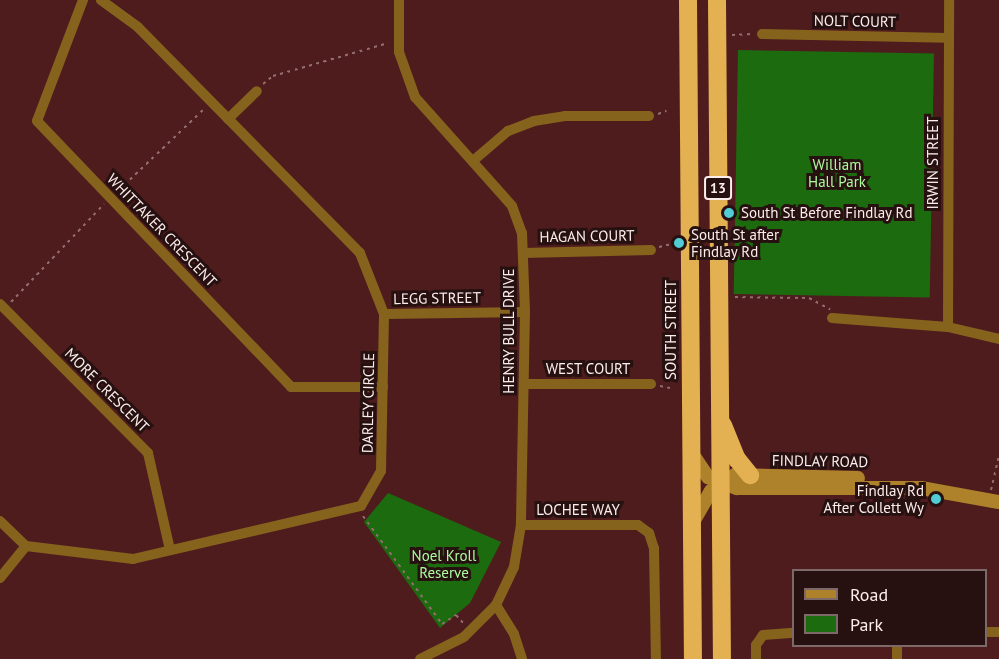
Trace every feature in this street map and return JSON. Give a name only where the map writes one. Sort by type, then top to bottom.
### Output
[{"type":"highway","name":"SOUTH STREET","points":[[688,0],[693,659]]},
{"type":"highway","name":"13","points":[[716,2],[722,659]]},
{"type":"highway","points":[[720,415],[737,459],[750,475]]},
{"type":"main road","points":[[690,449],[700,469],[719,483],[703,502],[691,527]]},
{"type":"main road","name":"FINDLAY ROAD","points":[[719,483],[735,475],[872,478],[999,502]]},
{"type":"main road","name":"FINDLAY ROAD","points":[[719,483],[738,488],[921,488]]},
{"type":"street","name":"WHITTAKER CRESCENT","points":[[83,0],[37,121],[291,387],[383,387]]},
{"type":"street","name":"DARLEY CIRCLE","points":[[101,0],[138,27],[360,253],[384,314],[381,471],[361,506],[357,507]]},
{"type":"street","name":"HENRY BULL DRIVE","points":[[399,0],[398,42],[402,67],[415,97],[474,160],[512,206],[522,233],[525,312],[521,525],[514,567],[496,605],[470,631],[420,659]]},
{"type":"street","name":"IRWIN STREET","points":[[948,327],[947,38],[949,0]]},
{"type":"street","name":"NOLT COURT","points":[[762,34],[947,38]]},
{"type":"street","points":[[228,119],[257,91]]},
{"type":"street","points":[[474,160],[508,131],[534,121],[565,116],[649,116]]},
{"type":"street","name":"HAGAN COURT","points":[[523,253],[651,250]]},
{"type":"street","name":"MORE CRESCENT","points":[[0,304],[148,453],[170,550]]},
{"type":"street","name":"LEGG STREET","points":[[384,314],[525,312]]},
{"type":"street","points":[[832,318],[948,327],[999,339]]},
{"type":"street","name":"WEST COURT","points":[[524,384],[651,384]]},
{"type":"street","points":[[0,521],[26,546],[133,559],[357,507]]},
{"type":"street","name":"LOCHEE WAY","points":[[521,525],[638,525],[649,533],[654,548],[656,659]]},
{"type":"street","points":[[0,578],[26,546]]},
{"type":"street","points":[[496,605],[514,634],[522,659]]},
{"type":"street","points":[[756,659],[756,645],[763,635],[792,633]]},
{"type":"path","points":[[732,35],[762,34]]},
{"type":"path","points":[[257,91],[273,76],[398,42]]},
{"type":"path","points":[[734,297],[809,298],[830,307],[832,318]]},
{"type":"path","points":[[651,384],[675,389]]},
{"type":"path","points":[[991,490],[999,455]]},
{"type":"path","points":[[357,507],[442,624],[456,615],[470,631]]},
{"type":"green space","name":"William Hall Park","points":[[738,50],[934,53],[930,297],[734,294]]},
{"type":"green space","name":"Noel Kroll Reserve","points":[[388,493],[501,542],[470,603],[440,628],[364,522]]},
{"type":"place","name":"South St Before Findlay Rd","points":[[729,213]]},
{"type":"place","name":"South St after Findlay Rd","points":[[679,243]]},
{"type":"place","name":"Findlay Rd After Collett Wy","points":[[936,499]]}]
